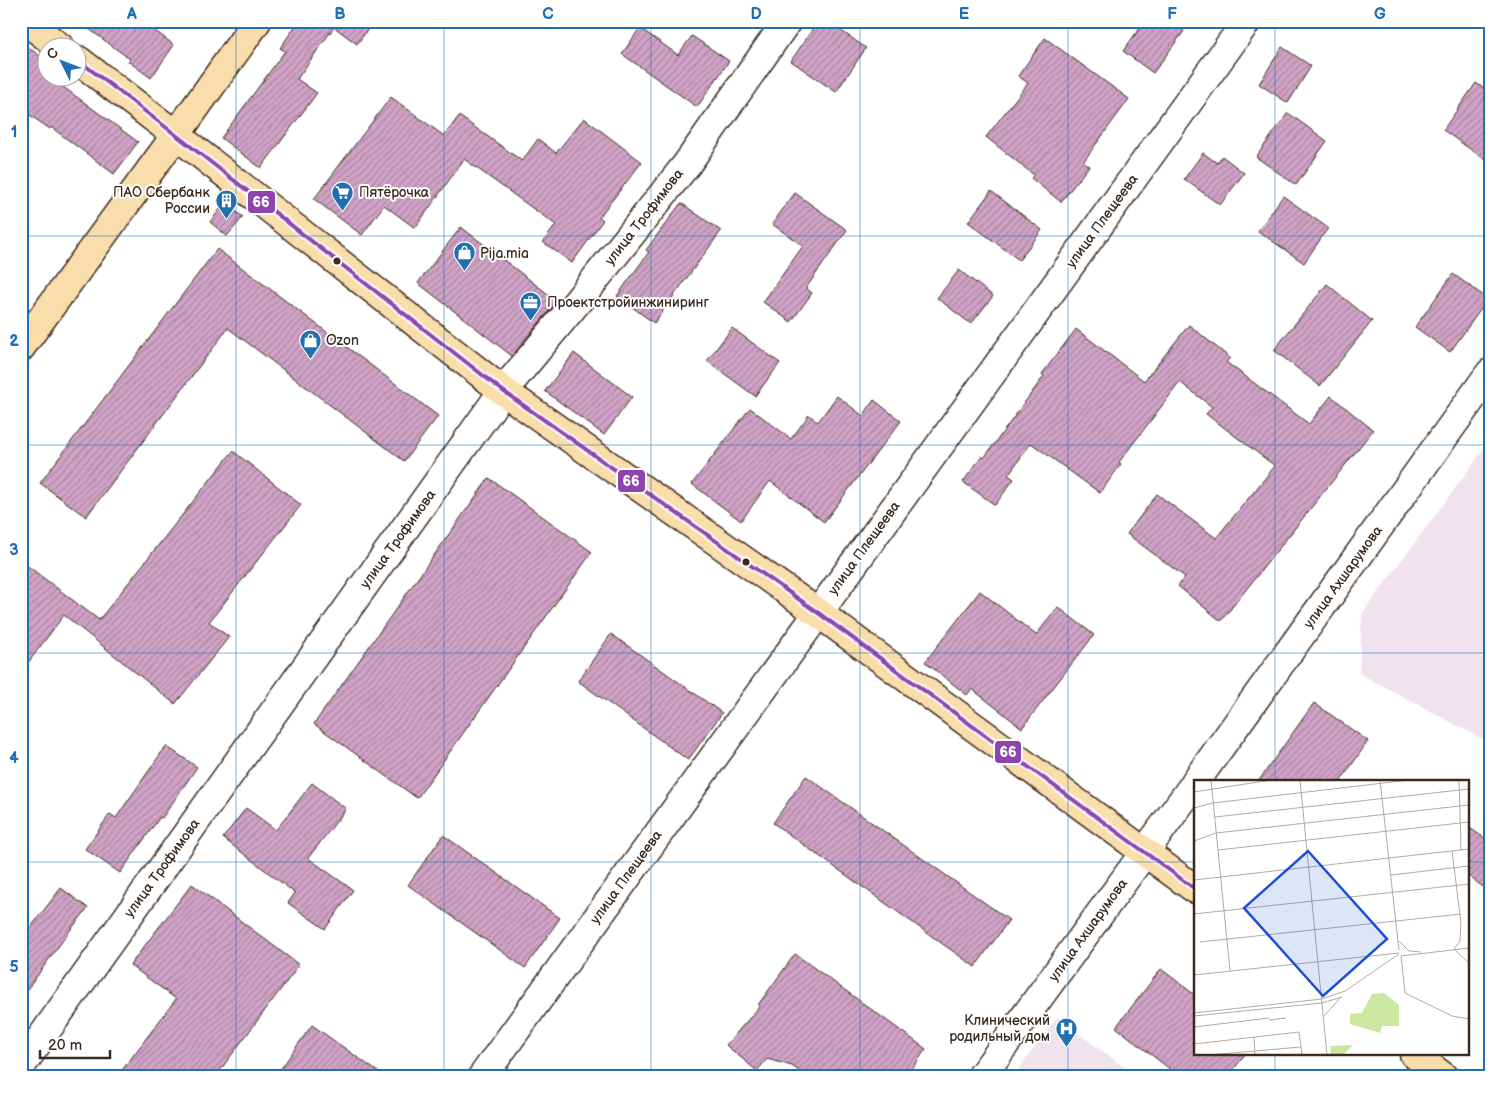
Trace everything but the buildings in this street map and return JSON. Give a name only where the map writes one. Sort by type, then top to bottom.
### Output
[{"type":"main road","points":[[26,21],[48,38]]},
{"type":"main road","points":[[21,347],[257,21]]},
{"type":"main road","points":[[88,68],[503,391],[818,612],[1194,888]]},
{"type":"main road","points":[[1417,1056],[1444,1077]]},
{"type":"street","name":"улица Трофимова","points":[[21,1066],[503,391],[577,302],[686,164],[787,21]]},
{"type":"street","name":"улица Плещеева","points":[[482,1077],[1247,21]]},
{"type":"street","name":"улица Ахшарумова","points":[[1196,780],[1490,373]]},
{"type":"street","name":"улица Ахшарумова","points":[[981,1077],[1194,783]]},
{"type":"shaded area","points":[[1490,441],[1490,743],[1359,673],[1362,614]]},
{"type":"shaded area","name":"Клинический родильный дом","points":[[1057,1017],[1137,1077],[1013,1077]]},
{"type":"transit line","name":"66","points":[[88,68],[503,391],[817,612],[1194,888]]},
{"type":"place","name":"Пятёрочка","points":[[343,211]]},
{"type":"place","name":"ПАО Сбербанк России","points":[[226,219]]},
{"type":"place","name":"Pija.mia","points":[[464,272]]},
{"type":"place","name":"Проектстройинжиниринг","points":[[531,321]]},
{"type":"place","name":"Ozon","points":[[310,359]]},
{"type":"place","name":"Клинический родильный дом","points":[[1066,1047]]}]
